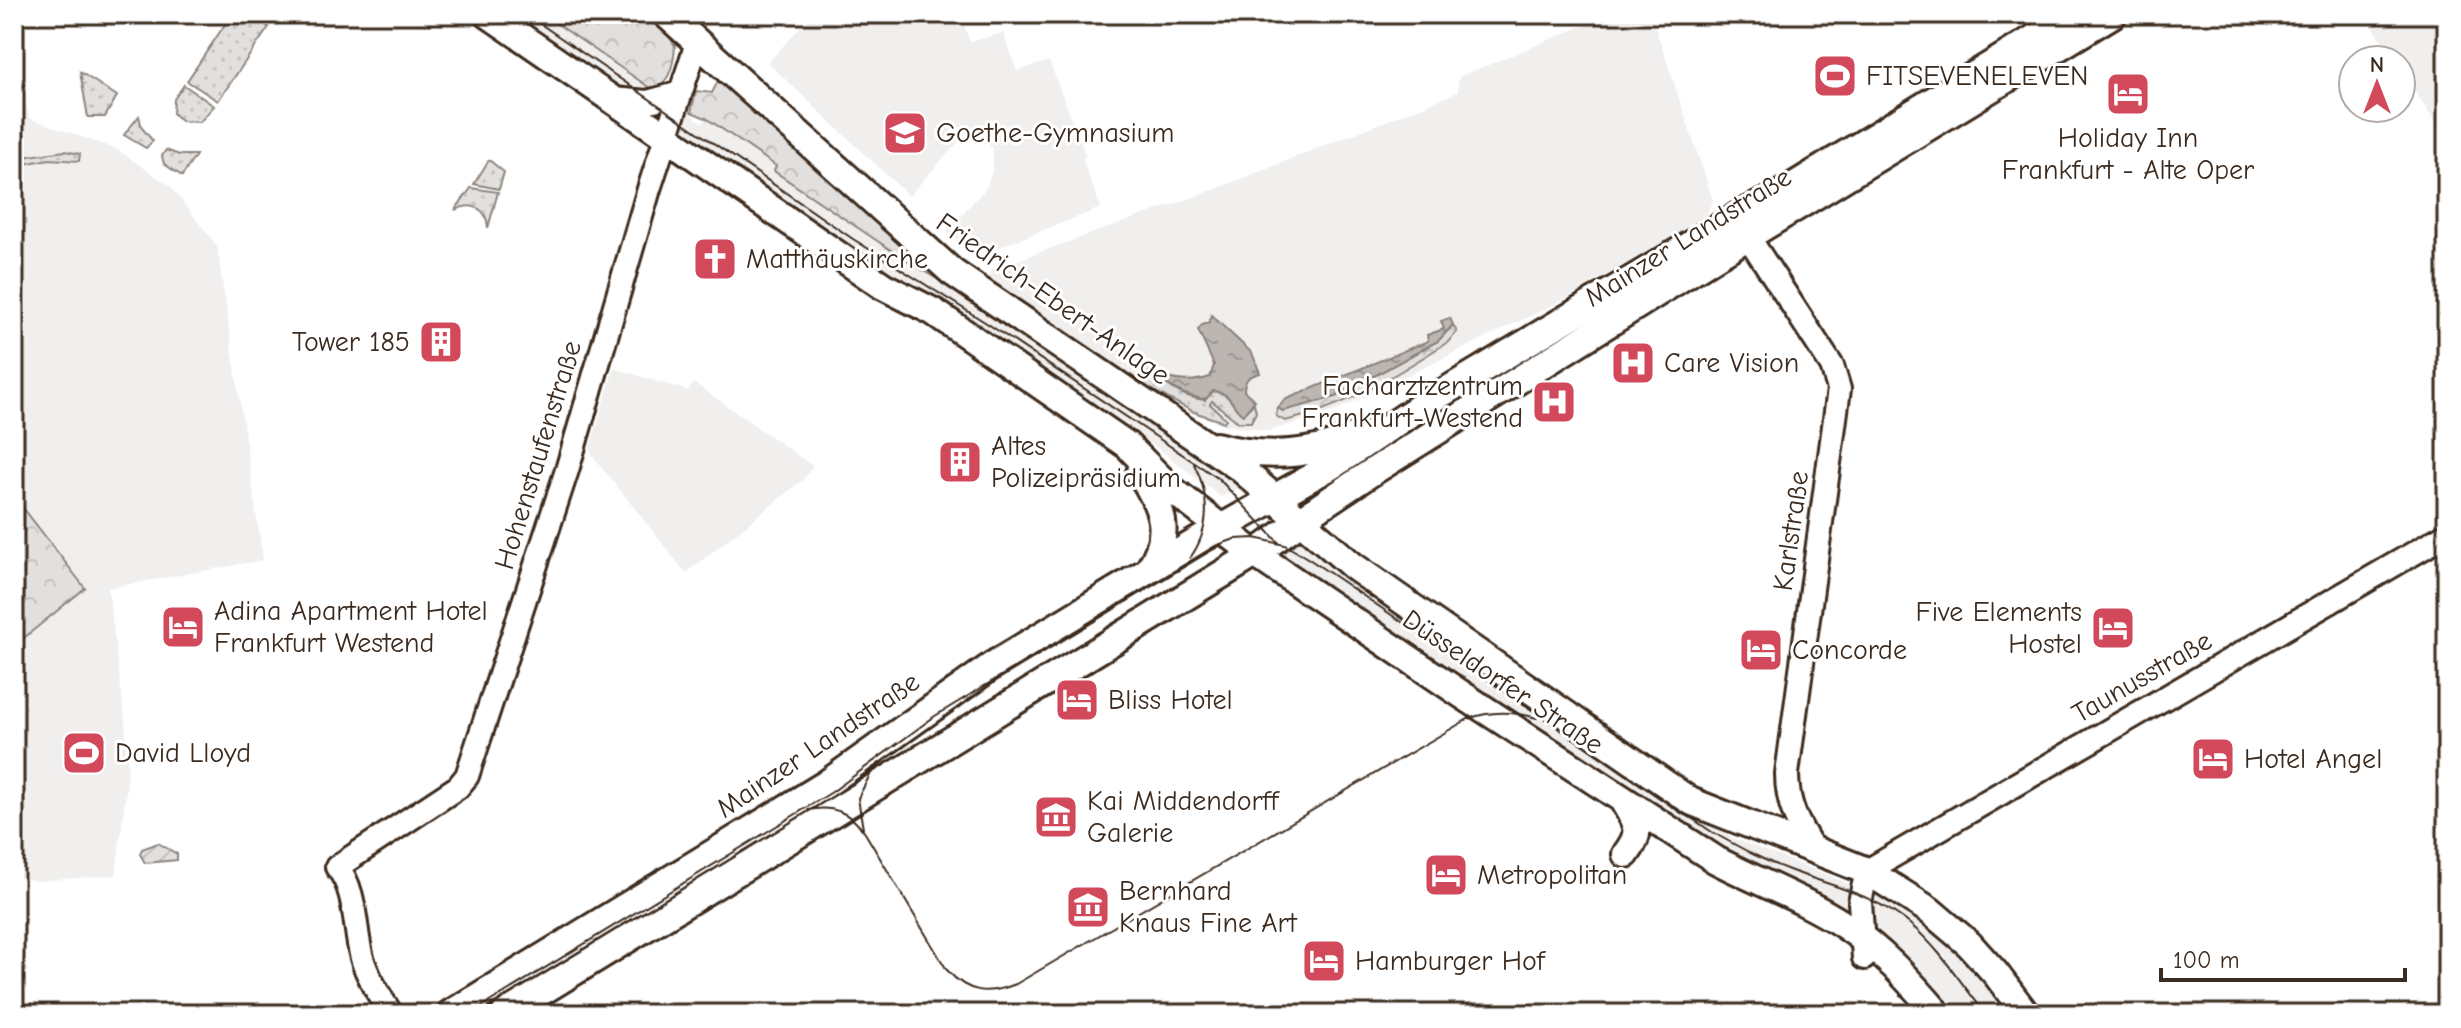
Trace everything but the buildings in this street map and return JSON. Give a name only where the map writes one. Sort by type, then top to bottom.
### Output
[{"type":"main road","points":[[488,14],[883,286],[934,312],[1127,445],[1171,489],[1232,523],[1301,521]]},
{"type":"main road","name":"Friedrich-Ebert-Anlage","points":[[666,14],[952,272],[1240,468],[1276,499]]},
{"type":"main road","name":"Mainzer Landstraße","points":[[450,1014],[826,784],[993,665],[1148,571],[1333,465],[1424,404],[1738,216],[1779,195],[2074,14]]},
{"type":"main road","name":"Mainzer Landstraße","points":[[1255,554],[1372,472],[2113,14]]},
{"type":"main road","points":[[666,136],[697,43]]},
{"type":"main road","points":[[611,99],[647,102],[680,93]]},
{"type":"main road","name":"Hohenstaufenstraße","points":[[391,1014],[367,972],[357,940],[351,896],[337,867],[458,787],[475,759],[567,470],[666,136]]},
{"type":"main road","name":"Karlstraße","points":[[1749,238],[1832,366],[1839,389],[1787,774],[1789,803],[1795,820],[1814,850]]},
{"type":"main road","points":[[1201,442],[1261,454],[1309,451],[1337,444],[1424,404]]},
{"type":"main road","points":[[1127,445],[1157,498],[1161,517],[1160,554],[1148,571]]},
{"type":"main road","name":"Düsseldorfer Straße","points":[[1276,499],[1384,589],[1690,801],[1867,871],[1929,910],[1996,974],[2026,1014]]},
{"type":"main road","name":"Düsseldorfer Straße","points":[[1232,523],[1255,554],[1624,802],[1716,860],[1802,901],[1910,981],[1938,1014]]},
{"type":"main road","name":"Taunusstraße","points":[[1867,871],[2447,534]]},
{"type":"main road","points":[[505,1014],[1255,554]]},
{"type":"main road","points":[[1624,802],[1638,829],[1637,837],[1626,854]]},
{"type":"main road","points":[[1863,948],[1860,902],[1867,871]]},
{"type":"shaded area","points":[[513,14],[543,14],[703,123],[706,118],[777,166],[774,171],[1244,485],[1221,497],[1160,450],[983,328],[888,277],[698,144],[657,110]]},
{"type":"shaded area","name":"Goethe-Gymnasium","points":[[812,14],[960,14],[970,42],[1003,33],[1017,71],[1049,61],[1086,156],[1082,159],[1101,208],[991,250],[978,252],[966,248],[946,231],[986,188],[993,168],[993,148],[970,129],[909,196],[768,63]]},
{"type":"shaded area","points":[[1612,14],[1651,14],[1713,200],[1706,216],[1567,298],[1333,412],[1268,431],[1224,425],[1192,413],[1141,385],[990,284],[990,270],[1216,189],[1458,92],[1461,76]]},
{"type":"shaded area","points":[[2365,14],[2447,14],[2447,141],[2417,95],[2417,44],[2384,44]]},
{"type":"shaded area","points":[[14,38],[29,118],[118,150],[170,186],[217,246],[263,560],[108,588],[125,720],[128,773],[116,875],[38,881],[14,877]]},
{"type":"shaded area","points":[[614,368],[688,391],[694,383],[813,466],[804,479],[686,573],[592,455],[590,447]]},
{"type":"shaded area","points":[[1306,534],[1344,571],[1707,823],[1735,839],[1855,886],[1848,919],[1746,868],[1275,554]]},
{"type":"shaded area","points":[[1872,891],[1899,904],[1946,939],[1976,968],[2013,1014],[1952,1014],[1877,934],[1869,907]]},
{"type":"green space","points":[[232,14],[250,14],[269,27],[218,101],[187,81]]},
{"type":"green space","points":[[543,14],[652,14],[675,46],[670,72],[663,83],[653,90]]},
{"type":"green space","points":[[80,72],[117,96],[105,117],[88,117]]},
{"type":"green space","points":[[719,79],[972,300],[907,261],[774,171],[776,166],[706,118],[691,112],[696,91],[712,93]]},
{"type":"green space","points":[[184,85],[214,106],[200,122],[181,121],[173,113],[174,99]]},
{"type":"green space","points":[[139,116],[142,128],[153,141],[146,148],[124,135]]},
{"type":"green space","points":[[166,150],[179,155],[196,155],[182,176],[164,164],[162,156]]},
{"type":"green space","points":[[65,151],[80,154],[79,161],[49,159],[14,166],[14,158]]},
{"type":"green space","points":[[489,160],[504,172],[499,189],[474,184]]},
{"type":"green space","points":[[471,188],[498,192],[488,228],[485,215],[478,208],[467,206],[455,210]]},
{"type":"green space","points":[[1453,325],[1457,332],[1448,342],[1370,389],[1308,415],[1285,421],[1276,416],[1278,408],[1283,411],[1438,341]]},
{"type":"green space","points":[[1151,371],[1186,395],[1205,400],[1213,391],[1228,398],[1243,414],[1254,403],[1256,412],[1251,422],[1238,422],[1212,401],[1210,404],[1226,419],[1224,422],[1194,412],[1142,385],[1144,376]]},
{"type":"green space","points":[[14,496],[85,588],[14,646]]},
{"type":"green space","points":[[158,843],[177,854],[177,860],[145,863],[140,854],[142,849]]},
{"type":"water","points":[[1211,315],[1252,353],[1260,373],[1246,381],[1244,391],[1255,400],[1243,415],[1225,395],[1213,391],[1205,400],[1184,394],[1153,377],[1156,373],[1183,381],[1210,377],[1214,365],[1198,330],[1209,323]]},
{"type":"water","points":[[1450,318],[1453,325],[1438,341],[1336,397],[1283,411],[1278,408],[1284,400],[1428,341],[1427,335],[1444,329],[1441,321]]},
{"type":"tram line","points":[[526,14],[853,239],[988,324],[1219,479],[1280,544]]},
{"type":"tram line","points":[[1190,558],[1202,535],[1206,512],[1203,488],[1194,464]]},
{"type":"tram line","points":[[470,1014],[832,792],[935,716],[1215,546],[1235,539],[1255,538],[1285,545],[1309,559],[1712,832],[1769,862],[1853,892],[1897,915],[1932,945],[1986,1014]]},
{"type":"tram line","points":[[808,810],[833,810],[853,820],[865,833],[947,970],[971,988],[996,990],[1016,984],[1468,719],[1502,712],[1537,718]]},
{"type":"tram line","points":[[863,829],[858,798],[871,773]]},
{"type":"place","name":"FITSEVENELEVEN","points":[[1835,76]]},
{"type":"place","name":"Holiday Inn Frankfurt - Alte Oper","points":[[2128,94]]},
{"type":"place","name":"Goethe-Gymnasium","points":[[905,133]]},
{"type":"place","name":"Matthäuskirche","points":[[715,259]]},
{"type":"place","name":"Tower 185","points":[[441,342]]},
{"type":"place","name":"Care Vision","points":[[1633,363]]},
{"type":"place","name":"Facharztzentrum Frankfurt-Westend","points":[[1554,402]]},
{"type":"place","name":"Altes Polizeipräsidium","points":[[960,462]]},
{"type":"place","name":"Adina Apartment Hotel Frankfurt Westend","points":[[183,627]]},
{"type":"place","name":"Five Elements Hostel","points":[[2113,628]]},
{"type":"place","name":"Concorde","points":[[1761,650]]},
{"type":"place","name":"Bliss Hotel","points":[[1077,700]]},
{"type":"place","name":"David Lloyd","points":[[84,753]]},
{"type":"place","name":"Hotel Angel","points":[[2213,759]]},
{"type":"place","name":"Kai Middendorff Galerie","points":[[1056,817]]},
{"type":"place","name":"Metropolitan","points":[[1446,875]]},
{"type":"place","name":"Bernhard Knaus Fine Art","points":[[1088,907]]},
{"type":"place","name":"Hamburger Hof","points":[[1324,961]]}]
